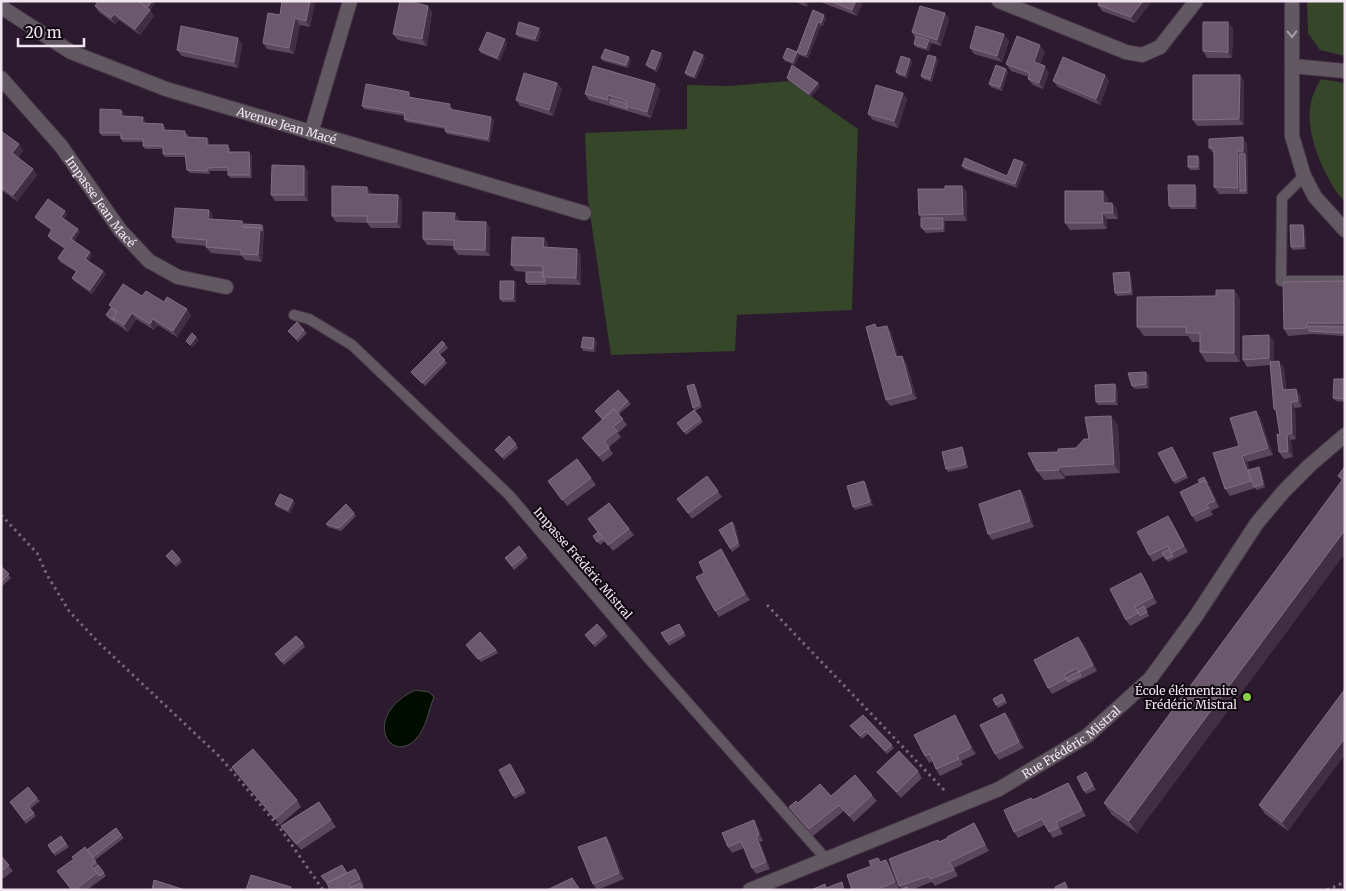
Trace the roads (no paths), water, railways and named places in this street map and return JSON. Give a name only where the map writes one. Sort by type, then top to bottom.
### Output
[{"type":"street","points":[[310,133],[350,1]]},
{"type":"street","points":[[999,1],[1126,52],[1142,55],[1160,47],[1196,1]]},
{"type":"street","points":[[1292,1],[1292,136],[1304,176],[1315,197],[1345,230]]},
{"type":"street","name":"Avenue Jean Macé","points":[[1,8],[80,55],[166,89],[584,214]]},
{"type":"street","points":[[1292,66],[1345,71]]},
{"type":"street","name":"Impasse Jean Macé","points":[[1,78],[61,146],[120,230],[149,261],[178,277],[226,288]]},
{"type":"street","name":"Rue Frédéric Mistral","points":[[750,890],[999,789],[1087,736],[1150,679],[1196,616],[1257,523],[1290,484],[1345,435]]},
{"type":"lane","points":[[1304,176],[1282,198],[1281,281],[1345,281]]},
{"type":"lane","name":"Impasse Frédéric Mistral","points":[[294,315],[309,319],[352,345],[509,495],[650,660],[826,859]]},
{"type":"place","name":"École élémentaire Frédéric Mistral","points":[[1247,697]]}]
